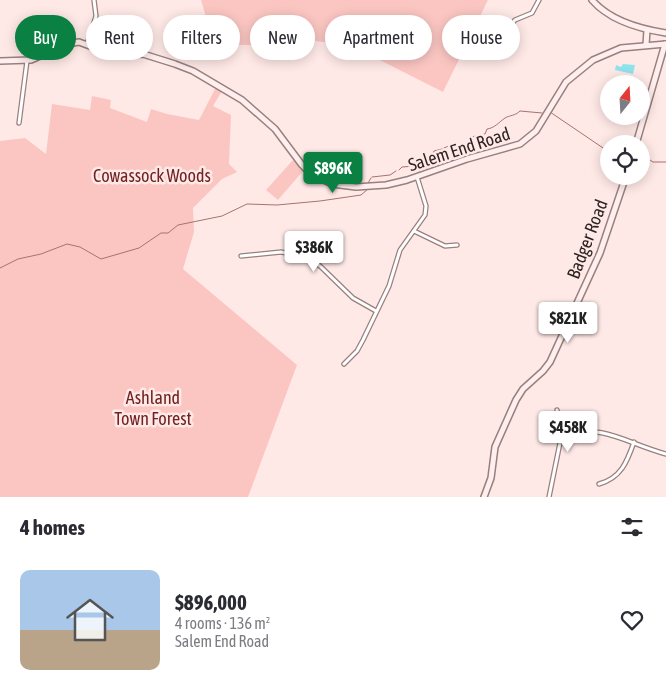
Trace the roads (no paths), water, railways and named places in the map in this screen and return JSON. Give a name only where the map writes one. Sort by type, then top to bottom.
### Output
[{"type":"street","points":[[94,0],[96,15]]},
{"type":"street","points":[[520,17],[532,13],[538,0]]},
{"type":"street","points":[[592,0],[611,15],[647,30],[665,33]]},
{"type":"street","points":[[646,45],[647,30]]},
{"type":"street","name":"Salem End Road","points":[[0,61],[27,61],[71,43],[86,44]]},
{"type":"street","points":[[639,135],[666,44]]},
{"type":"street","name":"Salem End Road","points":[[153,57],[193,71],[233,93],[275,129],[302,166],[322,180],[338,185],[356,187],[392,184],[417,178],[467,159],[510,148],[525,141],[538,127],[562,87],[583,67],[611,51],[629,46],[666,44]]},
{"type":"street","points":[[19,124],[27,61]]},
{"type":"street","points":[[344,364],[360,346],[388,286],[400,250],[426,212],[417,178]]},
{"type":"street","name":"Badger Road","points":[[484,497],[491,478],[495,447],[509,414],[523,389],[550,362],[600,253],[623,185]]},
{"type":"street","points":[[414,231],[445,246],[456,245]]},
{"type":"street","points":[[241,256],[280,252],[302,256],[320,266],[353,298],[376,311]]},
{"type":"street","points":[[549,497],[562,433],[557,410]]},
{"type":"street","points":[[562,433],[596,430],[666,454]]},
{"type":"street","points":[[599,484],[611,480],[622,470],[634,442]]},
{"type":"waterway","points":[[471,137],[485,134],[487,129],[520,111],[542,113]]},
{"type":"waterway","points":[[550,112],[600,146]]},
{"type":"waterway","points":[[444,148],[451,145]]},
{"type":"waterway","points":[[399,170],[402,167],[416,166],[422,160],[430,160],[434,151],[442,149]]},
{"type":"waterway","points":[[650,160],[653,162],[666,162]]},
{"type":"waterway","points":[[372,177],[390,175],[396,171]]},
{"type":"waterway","points":[[368,183],[371,178]]},
{"type":"waterway","points":[[0,268],[18,259],[41,254],[67,244],[80,247],[101,259],[139,248],[161,233],[168,233],[178,225],[222,216],[247,204],[277,205],[320,201],[361,195],[368,189]]},
{"type":"park label","name":"Cowassock Woods","points":[[152,175]]},
{"type":"park label","name":"Ashland Town Forest","points":[[153,407]]}]
